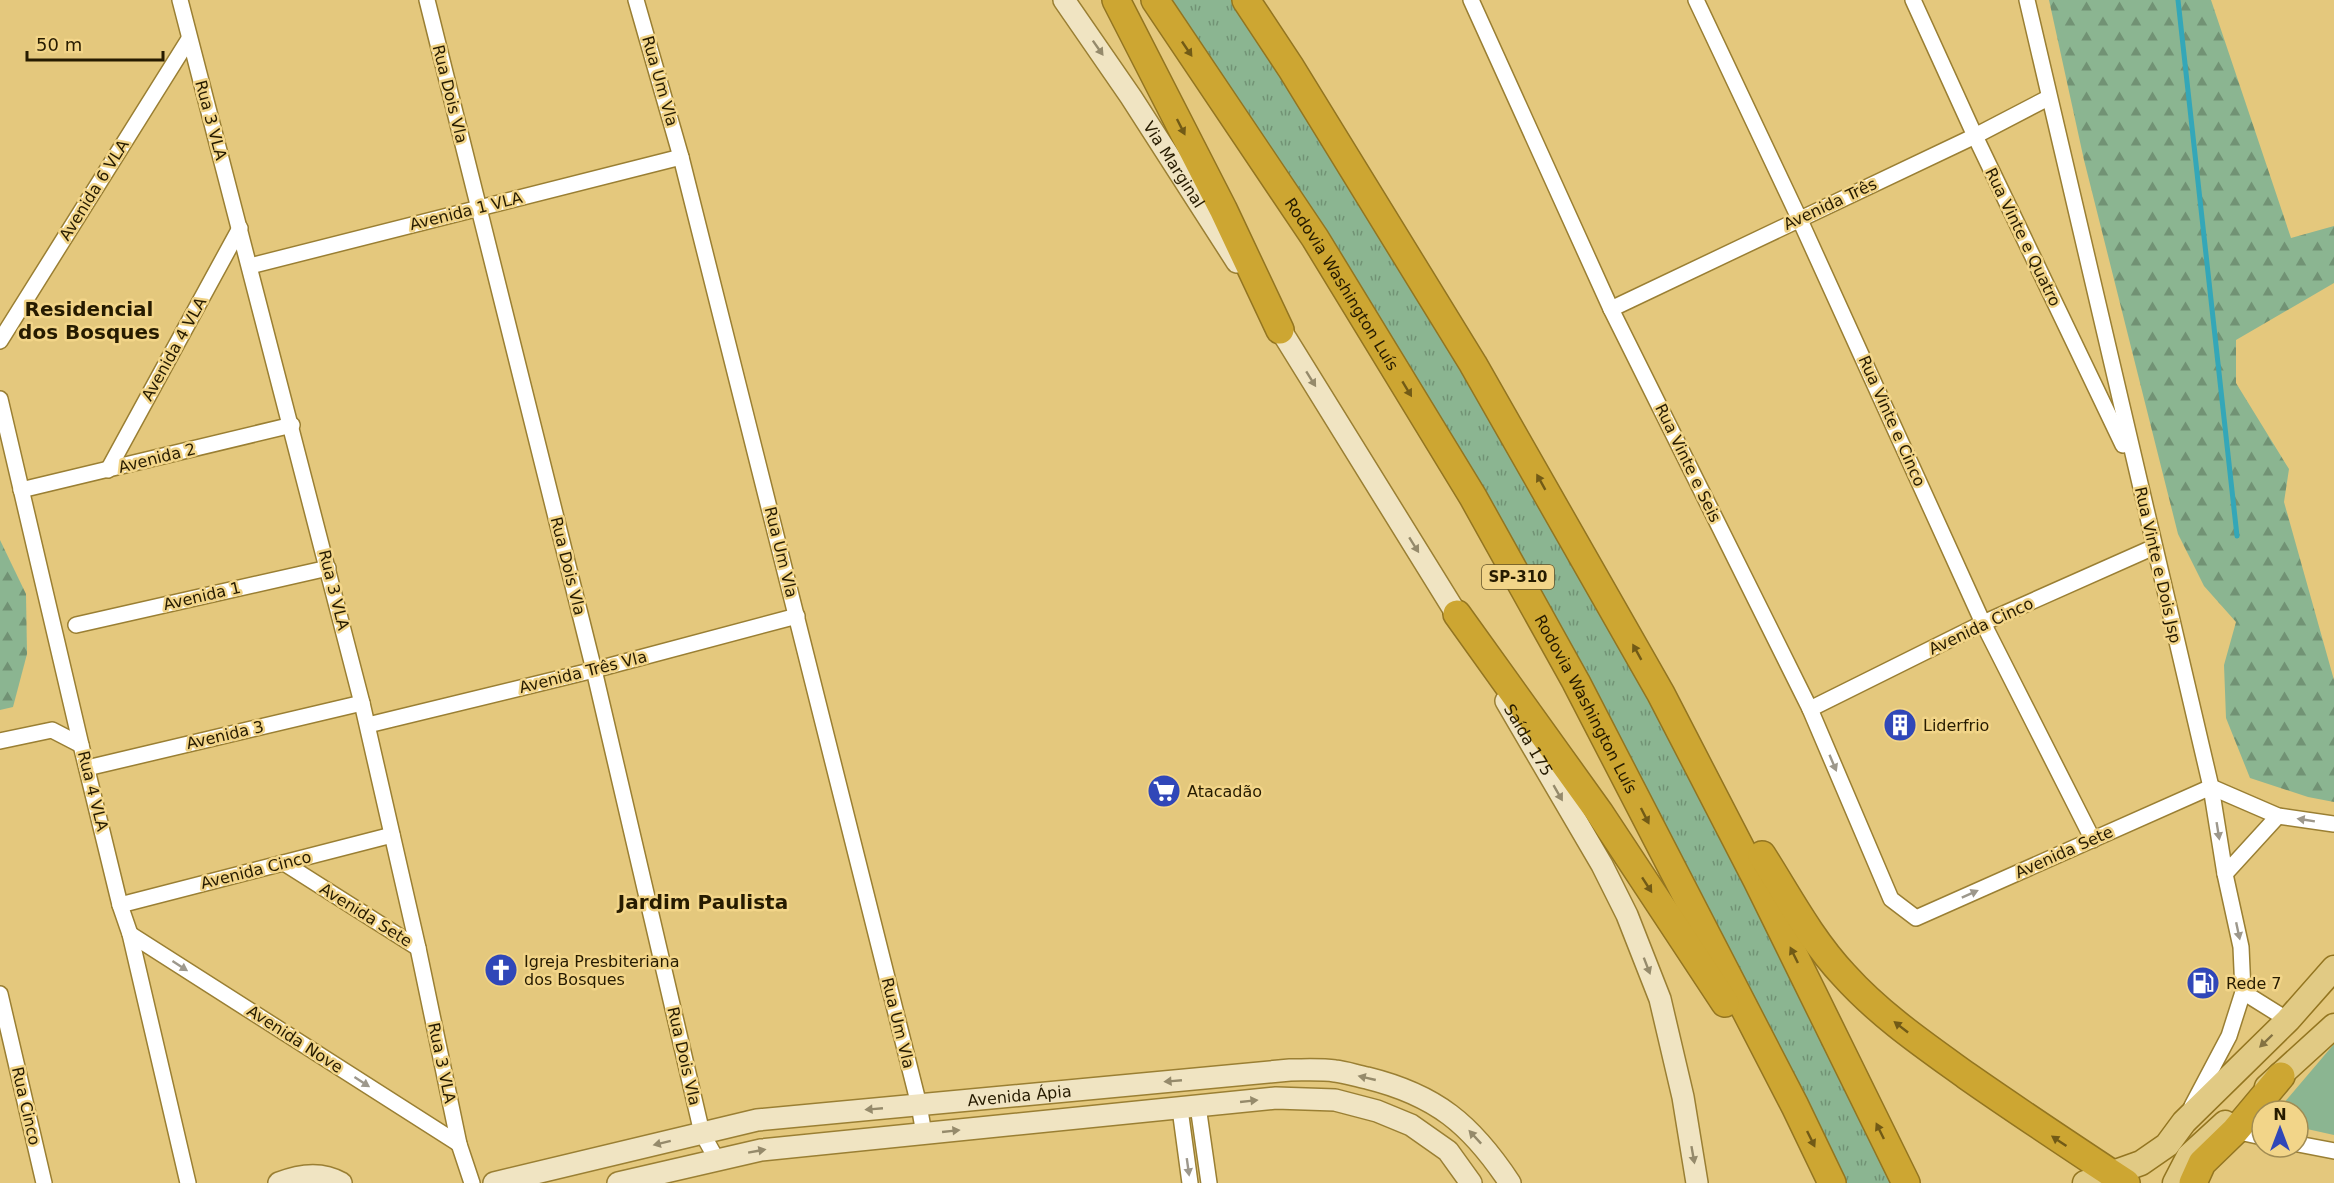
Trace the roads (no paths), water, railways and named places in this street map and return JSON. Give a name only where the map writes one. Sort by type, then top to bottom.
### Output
[{"type":"highway","points":[[1116,0],[1218,199],[1280,330]]},
{"type":"highway","name":"Rodovia Washington Luís","points":[[1155,0],[1315,238],[1473,497],[1576,682],[1795,1106],[1832,1183]]},
{"type":"highway","points":[[1246,0],[1291,68],[1461,344],[1661,694],[1810,931],[1843,974],[1880,1011],[2107,1180]]},
{"type":"highway","points":[[1457,614],[1599,812],[1795,1106]]},
{"type":"highway","points":[[1661,694],[1757,880],[1906,1183]]},
{"type":"highway","points":[[2193,1183],[2202,1162],[2235,1131],[2281,1076]]},
{"type":"main road","points":[[2107,1180],[2167,1145],[2184,1122],[2288,1020],[2334,968]]},
{"type":"main road","points":[[2175,1183],[2189,1156],[2238,1111],[2281,1076],[2334,1026]]},
{"type":"street","name":"Rua 3 VLA","points":[[180,0],[368,725],[459,1144],[472,1183]]},
{"type":"street","name":"Rua Dois Vla","points":[[427,0],[594,670],[702,1133],[717,1160]]},
{"type":"street","name":"Rua Um Vla","points":[[636,0],[681,157],[919,1105],[924,1134]]},
{"type":"street","name":"Via Marginal","points":[[1064,0],[1131,97],[1280,330]]},
{"type":"street","name":"Rua Vinte e Seis","points":[[1471,0],[1611,309],[1810,709],[1891,899],[1916,918]]},
{"type":"street","name":"Rua Vinte e Cinco","points":[[1696,0],[1799,218],[1983,623],[2093,840]]},
{"type":"street","name":"Rua Vinte e Quatro","points":[[1913,0],[1975,136],[2136,472]]},
{"type":"street","name":"Rua Vinte e Dois Jsp","points":[[2027,0],[2048,98],[2211,787],[2225,874],[2241,947],[2243,992],[2229,1036],[2184,1122]]},
{"type":"street","name":"Avenida 6 VLA","points":[[0,341],[189,39]]},
{"type":"street","name":"Avenida Três","points":[[1611,309],[1975,136],[2048,98]]},
{"type":"street","name":"Avenida 1 VLA","points":[[250,266],[681,157]]},
{"type":"street","name":"Avenida 4 VLA","points":[[108,470],[240,228]]},
{"type":"street","name":"Saída 175","points":[[1280,330],[1457,614],[1602,865],[1627,915],[1660,999],[1683,1097],[1697,1183]]},
{"type":"street","name":"Rua 4 VLA","points":[[0,399],[81,745],[120,905],[130,934],[188,1183]]},
{"type":"street","name":"Avenida 2","points":[[21,490],[292,425]]},
{"type":"street","name":"Avenida Cinco","points":[[1810,709],[1983,623],[2154,547]]},
{"type":"street","name":"Avenida 1","points":[[76,625],[328,568]]},
{"type":"street","name":"Avenida Três Vla","points":[[368,725],[594,670],[797,616]]},
{"type":"street","name":"Avenida 3","points":[[87,768],[362,703]]},
{"type":"street","points":[[0,741],[52,730],[81,745]]},
{"type":"street","points":[[2211,787],[2278,816],[2334,824]]},
{"type":"street","name":"Avenida Sete","points":[[1916,918],[2211,787]]},
{"type":"street","points":[[2225,874],[2278,816]]},
{"type":"street","name":"Avenida Cinco","points":[[120,905],[392,835]]},
{"type":"street","name":"Avenida Sete","points":[[284,863],[418,948]]},
{"type":"street","name":"Avenida Nove","points":[[130,934],[459,1144]]},
{"type":"street","points":[[2243,992],[2288,1020]]},
{"type":"street","name":"Rua Cinco","points":[[0,994],[44,1183]]},
{"type":"street","name":"Avenida Ápia","points":[[494,1183],[757,1120],[1290,1070],[1335,1071],[1382,1082],[1422,1096],[1464,1125],[1491,1154],[1510,1183]]},
{"type":"street","name":"Avenida Ápia","points":[[618,1183],[761,1150],[1276,1098],[1335,1100],[1377,1111],[1411,1125],[1449,1151],[1471,1183]]},
{"type":"street","points":[[1189,1107],[1190,1183]]},
{"type":"street","points":[[1189,1107],[1209,1183]]},
{"type":"street","points":[[2235,1131],[2250,1134]]},
{"type":"street","points":[[2310,1146],[2334,1151]]},
{"type":"street","points":[[279,1183],[293,1177],[315,1175],[341,1183]]},
{"type":"waterway","points":[[2178,0],[2237,536]]},
{"type":"place","name":"Liderfrio","points":[[1900,725]]},
{"type":"place","name":"Atacadão","points":[[1164,791]]},
{"type":"place","name":"Igreja Presbiteriana dos Bosques","points":[[501,970]]},
{"type":"place","name":"Rede 7","points":[[2203,983]]},
{"type":"district","name":"Residencial dos Bosques","points":[[89,320]]},
{"type":"district","name":"Jardim Paulista","points":[[703,902]]}]
